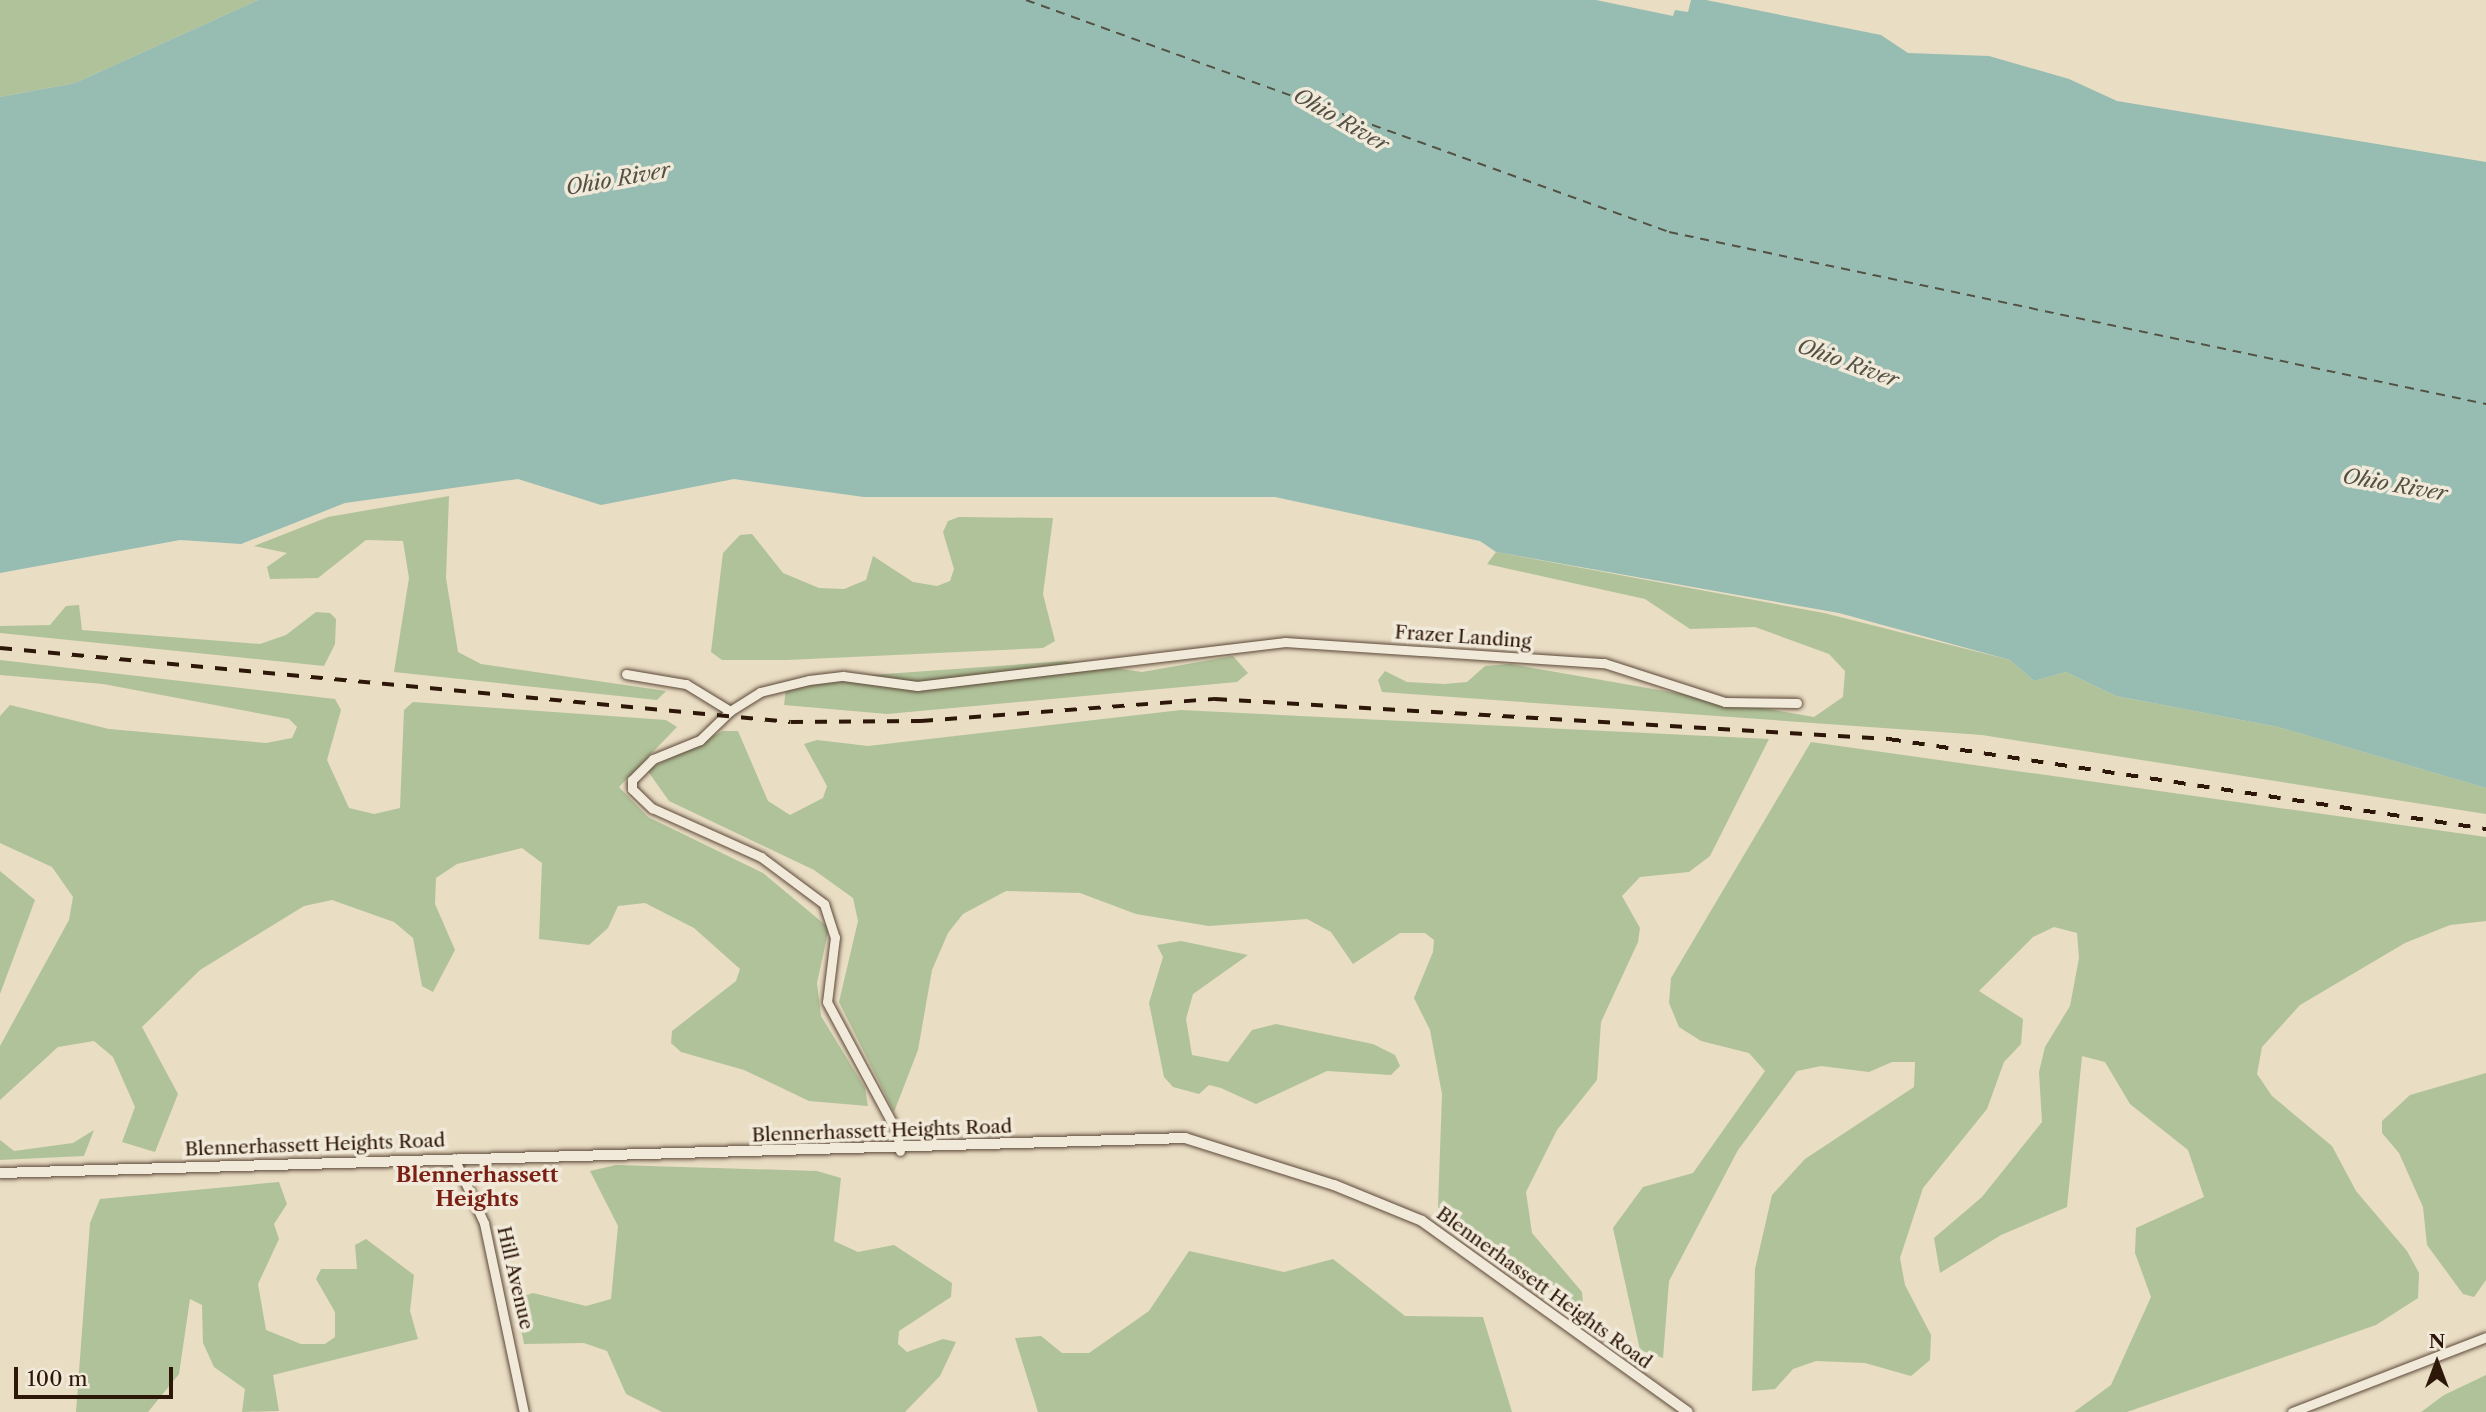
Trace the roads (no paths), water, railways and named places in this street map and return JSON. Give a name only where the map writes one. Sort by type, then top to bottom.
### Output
[{"type":"street","name":"Frazer Landing","points":[[900,1151],[897,1132],[827,1002],[835,937],[824,904],[761,857],[652,808],[632,789],[632,780],[653,759],[700,740],[730,711],[760,691],[809,680],[843,676],[917,686],[1122,666],[1285,642],[1364,645],[1412,653],[1604,663],[1725,702],[1797,703]]},
{"type":"street","points":[[626,674],[686,684],[730,711]]},
{"type":"street","name":"Blennerhassett Heights Road","points":[[0,1173],[454,1158],[900,1151],[1165,1136],[1209,1143],[1422,1222],[1688,1412]]},
{"type":"street","name":"Hill Avenue","points":[[454,1158],[484,1223],[524,1412]]},
{"type":"street","points":[[2292,1412],[2486,1337]]},
{"type":"water","name":"Ohio River","points":[[258,0],[1596,0],[1673,16],[1675,10],[1688,12],[1691,0],[1706,0],[1881,35],[1908,53],[1989,56],[2069,79],[2117,101],[2486,162],[2486,788],[2278,727],[2116,696],[2066,672],[2034,681],[2010,660],[1839,613],[1496,552],[1480,541],[1275,497],[864,497],[734,479],[601,505],[518,479],[345,503],[241,544],[180,540],[0,573],[0,97],[75,83]]},
{"type":"railway","points":[[0,648],[791,722],[921,721],[1215,699],[1889,739],[2486,829]]},
{"type":"district","name":"Blennerhassett Heights","points":[[477,1187]]}]
